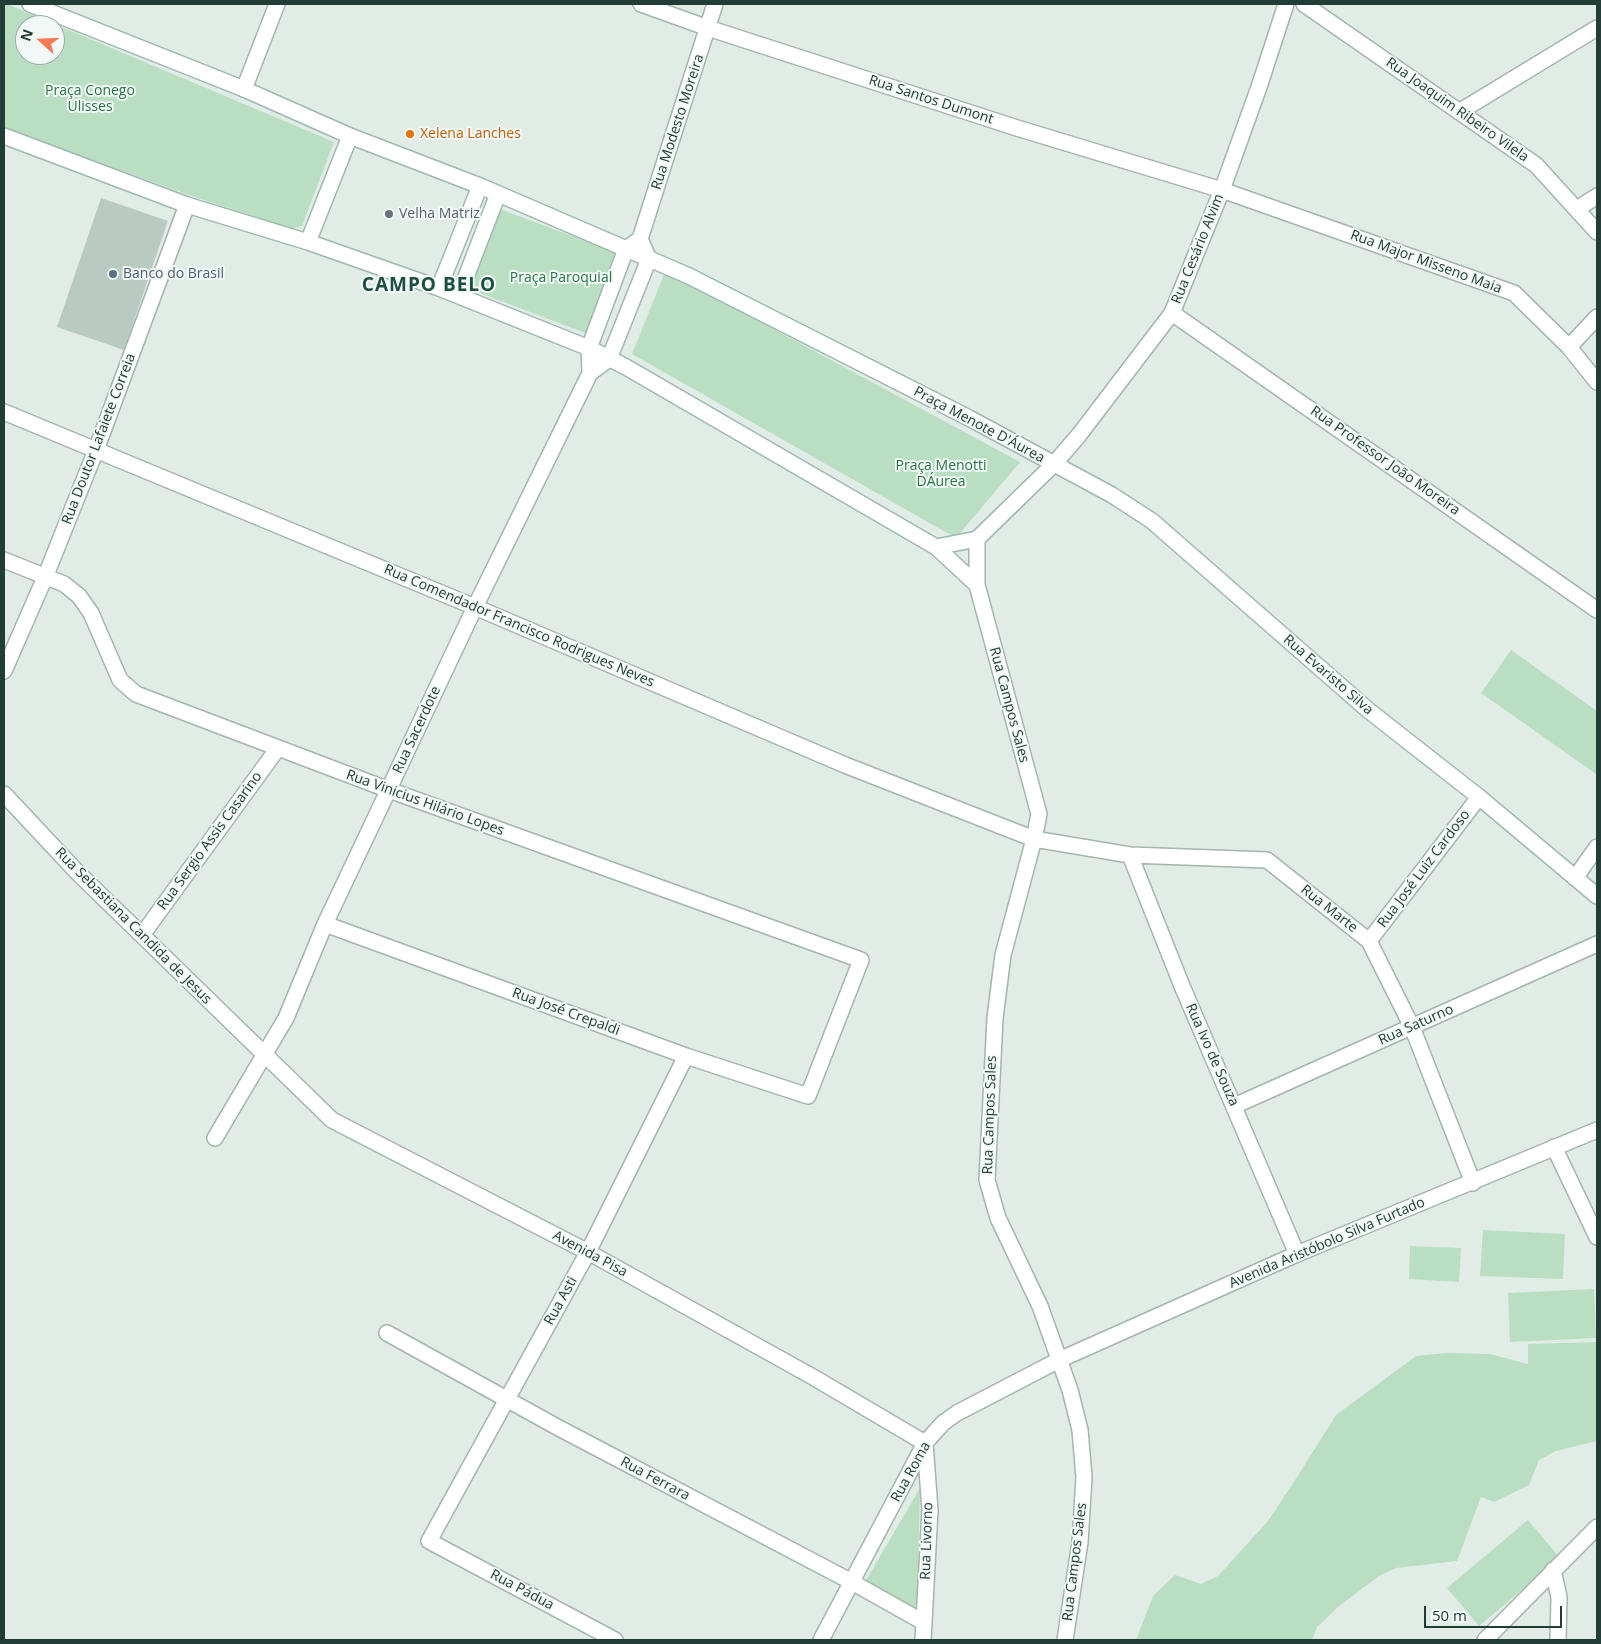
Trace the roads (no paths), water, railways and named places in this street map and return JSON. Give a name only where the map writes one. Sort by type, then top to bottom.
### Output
[{"type":"street","points":[[30,4],[244,89],[350,136],[480,186],[439,288]]},
{"type":"street","points":[[244,89],[278,4]]},
{"type":"street","name":"Rua Santos Dumont","points":[[642,4],[708,28],[1017,128],[1222,190]]},
{"type":"street","name":"Rua Modesto Moreira","points":[[640,239],[715,4]]},
{"type":"street","name":"Rua Cesário Alvim","points":[[1054,464],[1079,436],[1172,313],[1222,190],[1286,4]]},
{"type":"street","name":"Rua Joaquim Ribeiro Vilela","points":[[1304,4],[1536,164],[1597,232]]},
{"type":"street","points":[[1459,112],[1597,28]]},
{"type":"street","points":[[4,136],[187,205],[291,236],[459,295],[589,348],[626,367],[936,547],[977,585]]},
{"type":"street","points":[[308,242],[350,136]]},
{"type":"street","name":"Praça Menote D'Áurea","points":[[480,186],[689,276],[969,418],[1054,464],[976,539]]},
{"type":"street","name":"Rua Major Misseno Maia","points":[[1222,190],[1514,293],[1569,347],[1597,382]]},
{"type":"street","points":[[459,295],[498,194]]},
{"type":"street","points":[[1577,209],[1597,196]]},
{"type":"street","name":"Rua Doutor Lafaiete Correia","points":[[4,671],[46,576],[96,450],[187,205]]},
{"type":"street","points":[[589,348],[626,249],[640,239],[649,258],[609,359]]},
{"type":"street","name":"Rua Professor João Moreira","points":[[1172,313],[1597,610]]},
{"type":"street","points":[[1569,347],[1597,317]]},
{"type":"street","name":"Rua Sacerdote","points":[[589,348],[590,373]]},
{"type":"street","name":"Rua Sacerdote","points":[[215,1138],[286,1018],[324,924],[475,607],[590,373],[609,359]]},
{"type":"street","name":"Rua Comendador Francisco Rodrigues Neves","points":[[4,412],[475,607],[845,765],[1034,839]]},
{"type":"street","name":"Rua Evaristo Silva","points":[[1054,464],[1112,495],[1152,521],[1368,710],[1479,797],[1597,896]]},
{"type":"street","points":[[936,547],[976,539]]},
{"type":"street","name":"Rua Campos Sales","points":[[976,539],[977,585],[1039,814],[1003,955],[994,1018],[987,1180],[998,1218],[1040,1306],[1070,1390],[1080,1430],[1084,1477],[1080,1542],[1065,1640]]},
{"type":"street","name":"Rua Vinicius Hilário Lopes","points":[[4,560],[64,584],[80,596],[91,613],[120,680],[136,694],[389,790],[861,960],[808,1096]]},
{"type":"street","name":"Rua Sergio Assis Casarino","points":[[142,935],[278,748]]},
{"type":"street","name":"Rua Sebastiana Candida de Jesus","points":[[4,794],[78,873],[265,1055]]},
{"type":"street","name":"Rua José Luiz Cardoso","points":[[1369,941],[1479,797]]},
{"type":"street","name":"Rua Marte","points":[[1034,839],[1130,855],[1267,860],[1369,941],[1412,1027],[1473,1183]]},
{"type":"street","points":[[1575,878],[1597,847]]},
{"type":"street","name":"Rua Ivo de Souza","points":[[1130,855],[1182,986],[1297,1254]]},
{"type":"street","name":"Rua José Crepaldi","points":[[324,924],[686,1056],[808,1096]]},
{"type":"street","name":"Rua Saturno","points":[[1234,1106],[1597,944]]},
{"type":"street","name":"Avenida Pisa","points":[[265,1055],[332,1120],[588,1252],[813,1377],[925,1443]]},
{"type":"street","name":"Rua Asti","points":[[429,1541],[588,1252],[686,1056]]},
{"type":"street","name":"Avenida Aristóbolo Silva Furtado","points":[[1058,1360],[1297,1254],[1473,1183],[1597,1130]]},
{"type":"street","points":[[1554,1147],[1597,1237]]},
{"type":"street","name":"Rua Ferrara","points":[[387,1333],[508,1400],[852,1582],[923,1622]]},
{"type":"street","name":"Rua Roma","points":[[821,1640],[925,1443],[943,1423],[956,1413],[1058,1360]]},
{"type":"street","name":"Rua Livorno","points":[[923,1640],[930,1510],[925,1443]]},
{"type":"street","points":[[1485,1640],[1597,1528]]},
{"type":"street","name":"Rua Pádua","points":[[429,1541],[615,1640]]},
{"type":"street","points":[[1553,1570],[1559,1598],[1558,1640]]},
{"type":"place","name":"Xelena Lanches","points":[[410,134]]},
{"type":"place","name":"Velha Matriz","points":[[389,214]]},
{"type":"place","name":"Banco do Brasil","points":[[113,274]]},
{"type":"district","name":"CAMPO BELO","points":[[429,286]]},
{"type":"park label","name":"Praça Conego Ulisses","points":[[90,99]]},
{"type":"park label","name":"Praça Paroquial","points":[[561,278]]},
{"type":"park label","name":"Praça Menotti DÁurea","points":[[941,474]]}]
